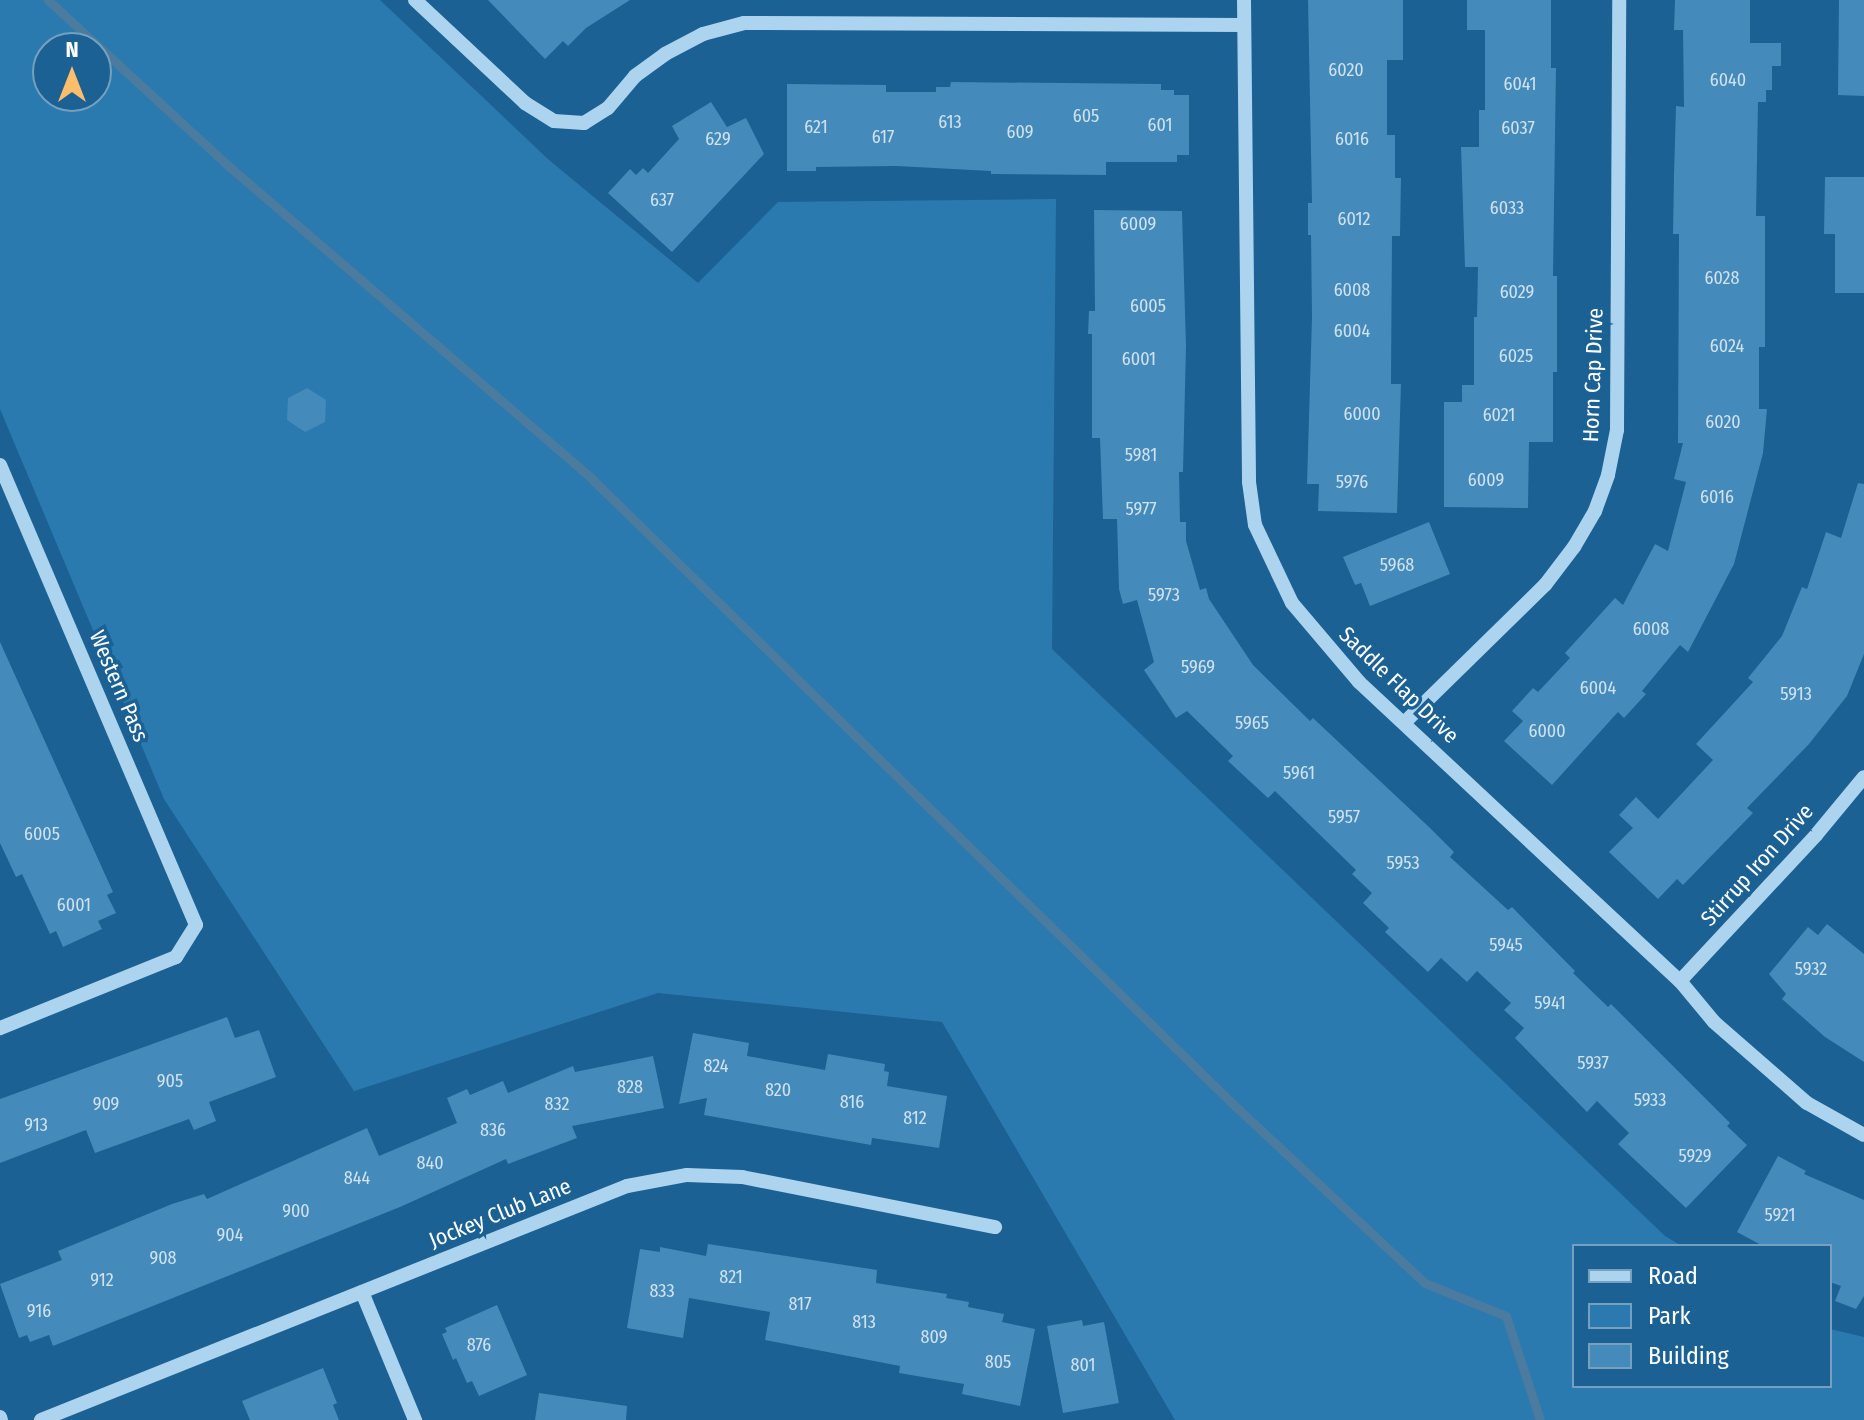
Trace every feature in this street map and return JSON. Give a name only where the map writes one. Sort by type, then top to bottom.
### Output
[{"type":"street","points":[[415,0],[525,103],[554,121],[584,123],[608,108],[635,76],[665,54],[703,34],[744,23],[801,20],[1244,25]]},
{"type":"street","name":"Saddle Flap Drive","points":[[1244,0],[1246,430],[1255,525],[1292,603],[1359,682],[1680,981],[1714,1022],[1807,1103],[1864,1135]]},
{"type":"street","name":"Horn Cap Drive","points":[[1405,722],[1545,585],[1574,547],[1595,511],[1608,475],[1617,430],[1619,0]]},
{"type":"street","name":"Western Pass","points":[[0,465],[196,925],[176,957],[0,1028]]},
{"type":"street","name":"Stirrup Iron Drive","points":[[1680,981],[1816,835],[1864,777]]},
{"type":"street","name":"Jockey Club Lane","points":[[41,1420],[627,1186],[687,1175],[742,1177],[995,1227]]},
{"type":"street","points":[[362,1292],[415,1420]]},
{"type":"green space","points":[[0,0],[380,0],[549,160],[698,283],[778,202],[1056,199],[1052,649],[1665,1236],[1679,1244],[1572,1244],[1572,1388],[1832,1388],[1832,1329],[1864,1337],[1864,1420],[1175,1420],[942,1022],[658,993],[354,1091],[164,799],[0,409]]},
{"type":"building","points":[[488,0],[630,0],[586,28],[568,46],[563,41],[545,59]]},
{"type":"building","points":[[1308,0],[1403,0],[1403,60],[1387,60],[1387,135],[1395,135],[1395,178],[1401,178],[1400,236],[1392,236],[1391,384],[1401,384],[1397,513],[1318,511],[1319,484],[1307,484],[1312,317],[1311,235],[1308,235],[1308,203],[1312,203]]},
{"type":"building","points":[[1467,0],[1551,0],[1551,68],[1556,68],[1553,276],[1557,276],[1557,372],[1553,372],[1553,442],[1529,442],[1528,508],[1444,507],[1444,402],[1462,402],[1462,385],[1474,385],[1478,267],[1465,267],[1461,147],[1479,147],[1479,110],[1485,110],[1485,30],[1467,30]]},
{"type":"building","points":[[1675,0],[1750,0],[1750,43],[1781,43],[1781,66],[1772,66],[1772,90],[1766,90],[1766,102],[1758,102],[1756,216],[1765,216],[1765,347],[1759,347],[1759,409],[1767,409],[1763,453],[1734,564],[1688,652],[1680,645],[1642,691],[1646,694],[1624,718],[1618,712],[1552,785],[1504,741],[1523,721],[1512,711],[1533,688],[1538,692],[1570,658],[1565,653],[1615,598],[1623,605],[1655,544],[1668,551],[1686,482],[1674,479],[1683,443],[1678,443],[1679,234],[1673,234],[1674,174],[1676,106],[1684,107],[1683,30],[1674,30]]},
{"type":"building","points":[[1839,0],[1864,0],[1864,96],[1838,95]]},
{"type":"building","points":[[951,82],[1161,84],[1161,90],[1174,90],[1174,95],[1189,95],[1189,155],[1177,155],[1177,162],[1106,162],[1106,175],[991,174],[991,171],[896,166],[816,167],[816,171],[787,171],[787,84],[886,85],[886,92],[936,92],[936,87],[950,87]]},
{"type":"building","points":[[711,102],[727,127],[746,118],[764,154],[672,252],[608,193],[630,169],[636,175],[643,168],[648,173],[679,139],[672,126]]},
{"type":"building","points":[[1825,177],[1864,177],[1864,293],[1835,293],[1835,234],[1824,234]]},
{"type":"building","points":[[1094,210],[1182,211],[1186,346],[1183,472],[1179,472],[1180,522],[1186,522],[1186,541],[1200,590],[1206,588],[1209,599],[1253,665],[1310,721],[1313,718],[1430,828],[1454,852],[1450,857],[1508,910],[1512,907],[1575,971],[1573,973],[1608,1007],[1611,1004],[1730,1123],[1727,1126],[1747,1145],[1686,1208],[1618,1144],[1629,1133],[1597,1101],[1587,1112],[1515,1038],[1524,1028],[1504,1010],[1511,1003],[1477,971],[1467,982],[1441,958],[1428,972],[1385,932],[1389,928],[1363,903],[1372,893],[1352,874],[1356,870],[1275,791],[1268,798],[1228,761],[1233,756],[1187,711],[1176,718],[1144,670],[1154,662],[1137,600],[1123,604],[1119,589],[1117,519],[1103,519],[1100,438],[1092,438],[1092,334],[1088,334],[1089,311],[1095,311]]},
{"type":"building","points":[[307,388],[326,400],[325,422],[305,432],[287,420],[288,398]]},
{"type":"building","points":[[1858,483],[1864,484],[1864,654],[1847,696],[1809,744],[1747,808],[1753,813],[1683,885],[1677,879],[1658,899],[1609,852],[1633,828],[1619,815],[1636,797],[1658,819],[1713,760],[1696,744],[1753,682],[1748,678],[1782,636],[1802,587],[1807,589],[1826,532],[1841,538]]},
{"type":"building","points":[[1429,522],[1450,574],[1370,606],[1361,583],[1355,585],[1343,557]]},
{"type":"building","points":[[0,642],[113,892],[107,895],[116,913],[98,921],[102,929],[63,947],[56,931],[50,934],[22,874],[16,877],[0,843]]},
{"type":"building","points":[[1827,924],[1864,954],[1864,1062],[1825,1037],[1782,999],[1786,994],[1769,974],[1808,927],[1818,935]]},
{"type":"building","points":[[227,1017],[235,1038],[259,1030],[276,1077],[209,1102],[216,1121],[194,1130],[189,1119],[95,1153],[86,1130],[0,1163],[0,1099]]},
{"type":"building","points":[[693,1033],[749,1043],[747,1056],[825,1070],[828,1054],[885,1064],[884,1071],[889,1072],[887,1086],[947,1096],[939,1148],[872,1138],[871,1145],[704,1115],[707,1098],[679,1104]]},
{"type":"building","points":[[653,1056],[664,1108],[572,1126],[577,1138],[508,1164],[506,1159],[400,1207],[53,1346],[49,1335],[30,1342],[27,1335],[19,1338],[0,1284],[62,1260],[58,1251],[172,1204],[204,1194],[207,1199],[367,1128],[379,1156],[457,1123],[447,1098],[467,1089],[470,1095],[503,1081],[508,1093],[573,1066],[575,1072]]},
{"type":"building","points":[[1778,1156],[1806,1171],[1804,1174],[1864,1200],[1864,1296],[1856,1309],[1835,1301],[1841,1286],[1832,1283],[1832,1244],[1759,1244],[1737,1232]]},
{"type":"building","points":[[708,1244],[877,1270],[876,1283],[947,1294],[946,1298],[969,1302],[968,1307],[1004,1314],[1002,1322],[1035,1329],[1020,1406],[962,1394],[964,1384],[899,1373],[900,1366],[765,1340],[770,1312],[689,1298],[683,1338],[627,1328],[640,1249],[660,1252],[660,1247],[706,1256]]},
{"type":"building","points":[[497,1305],[527,1375],[479,1396],[472,1381],[467,1383],[456,1358],[453,1360],[442,1334],[447,1332],[445,1328]]},
{"type":"building","points":[[1082,1320],[1083,1326],[1104,1322],[1119,1403],[1063,1413],[1047,1326]]},
{"type":"building","points":[[323,1368],[337,1403],[333,1405],[339,1420],[250,1420],[242,1401]]},
{"type":"building","points":[[539,1393],[627,1406],[626,1420],[535,1420]]},
{"type":"waterway","points":[[48,0],[224,162],[592,479],[1234,1105],[1425,1283],[1506,1316],[1540,1420]]}]
